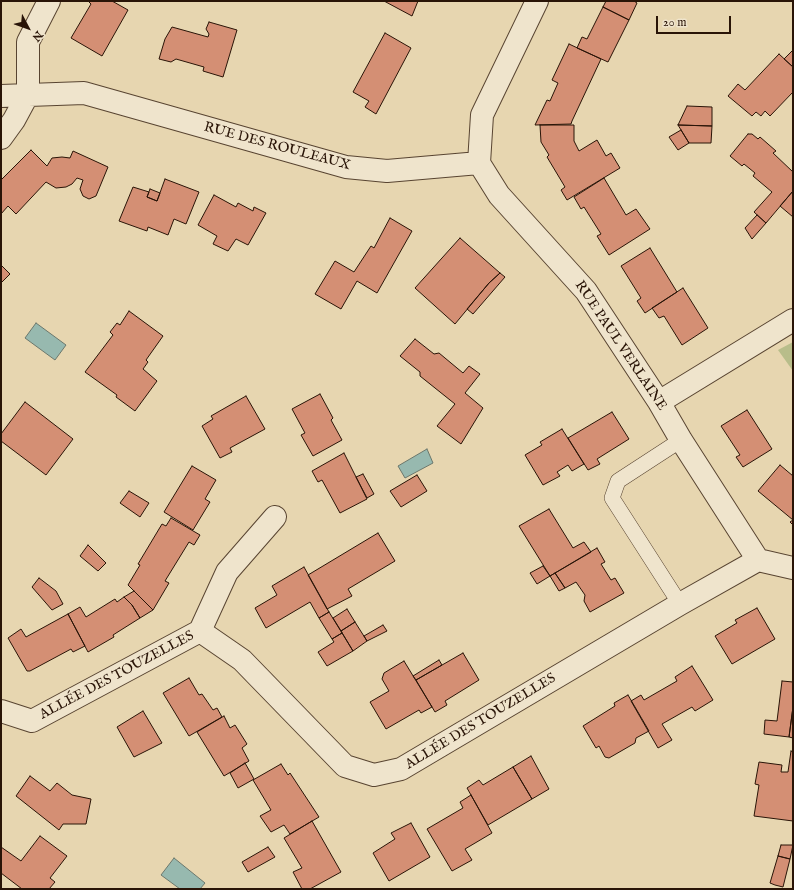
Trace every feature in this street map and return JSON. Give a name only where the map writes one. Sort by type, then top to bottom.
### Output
[{"type":"street","points":[[1,138],[14,120],[28,94],[28,42],[49,1]]},
{"type":"street","points":[[479,163],[482,115],[537,1]]},
{"type":"street","name":"RUE DES ROULEAUX","points":[[1,96],[84,93],[346,167],[387,171],[479,163]]},
{"type":"street","name":"RUE PAUL VERLAINE","points":[[479,163],[499,195],[586,291],[659,402],[681,440],[758,560]]},
{"type":"street","points":[[659,402],[793,320]]},
{"type":"street","points":[[200,631],[227,572],[275,517]]},
{"type":"street","points":[[758,560],[793,568]]},
{"type":"street","name":"ALLÉE DES TOUZELLES","points":[[1,711],[32,721],[200,631],[242,660],[345,766],[374,775],[401,769],[680,604],[758,560]]},
{"type":"lane","points":[[680,604],[612,498],[618,481],[681,440]]},
{"type":"green space","points":[[793,342],[793,371],[778,350]]},
{"type":"water","points":[[36,323],[66,345],[55,360],[25,338]]},
{"type":"water","points":[[427,449],[433,463],[405,478],[398,466]]},
{"type":"water","points":[[174,858],[205,883],[200,889],[180,889],[161,875]]},
{"type":"building","points":[[88,1],[112,1],[128,10],[102,56],[71,38],[91,4]]},
{"type":"building","points":[[384,1],[418,1],[412,16]]},
{"type":"building","points":[[606,1],[634,1],[637,3],[629,20],[603,7]]},
{"type":"building","points":[[603,7],[629,20],[608,62],[577,48],[582,37],[587,39]]},
{"type":"building","points":[[209,22],[237,30],[223,77],[203,71],[204,67],[176,59],[171,62],[159,59],[165,39],[172,27],[208,37],[209,34],[206,29]]},
{"type":"building","points":[[385,33],[411,48],[376,114],[365,107],[369,101],[353,92]]},
{"type":"building","points":[[569,44],[601,59],[571,124],[535,125],[547,100],[550,101],[558,83],[552,80]]},
{"type":"building","points":[[793,50],[793,67],[784,59]]},
{"type":"building","points":[[779,54],[793,67],[793,92],[770,116],[765,111],[761,116],[756,112],[752,116],[728,96],[738,84],[745,90]]},
{"type":"building","points":[[687,106],[712,107],[712,126],[678,125]]},
{"type":"building","points":[[540,125],[574,125],[574,141],[579,151],[597,140],[606,156],[611,153],[620,168],[567,200],[561,190],[565,187],[547,157],[549,155],[541,142]]},
{"type":"building","points":[[678,125],[712,126],[711,143],[689,143]]},
{"type":"building","points":[[681,130],[689,143],[678,150],[669,137]]},
{"type":"building","points":[[748,134],[752,134],[758,139],[760,137],[776,151],[773,153],[793,172],[793,191],[766,223],[754,212],[772,192],[753,176],[755,173],[744,164],[742,166],[730,156]]},
{"type":"building","points":[[31,150],[47,166],[52,158],[70,158],[73,151],[108,167],[96,196],[89,199],[83,196],[80,189],[83,180],[77,178],[72,184],[66,187],[56,188],[46,182],[16,214],[8,206],[1,214],[1,180]]},
{"type":"building","points":[[604,178],[626,215],[636,209],[650,229],[609,255],[597,236],[601,234],[584,207],[581,209],[574,197]]},
{"type":"building","points":[[165,179],[199,192],[186,224],[174,219],[168,235],[148,227],[147,231],[119,221],[133,187],[149,192],[147,197],[157,201]]},
{"type":"building","points":[[150,189],[160,193],[157,201],[147,197]]},
{"type":"building","points":[[793,191],[793,217],[780,206]]},
{"type":"building","points":[[214,195],[236,207],[238,203],[253,211],[254,207],[266,213],[248,245],[236,239],[228,251],[213,244],[217,236],[198,225]]},
{"type":"building","points":[[757,215],[766,223],[752,239],[745,228]]},
{"type":"building","points":[[390,218],[412,231],[377,293],[357,281],[341,309],[315,294],[335,261],[354,272],[371,246],[374,248]]},
{"type":"building","points":[[460,238],[500,273],[489,283],[455,324],[415,288]]},
{"type":"building","points":[[650,248],[677,292],[645,313],[637,301],[641,298],[621,266]]},
{"type":"building","points":[[1,265],[10,274],[1,283]]},
{"type":"building","points":[[500,273],[505,277],[473,314],[467,309],[489,283]]},
{"type":"building","points":[[683,288],[708,328],[682,345],[664,316],[659,318],[652,308]]},
{"type":"building","points":[[129,311],[163,336],[146,360],[148,362],[143,369],[157,381],[135,411],[116,397],[117,395],[85,372],[113,335],[110,332],[117,323],[120,325]]},
{"type":"building","points":[[415,339],[434,354],[439,353],[463,373],[469,366],[480,374],[465,393],[483,408],[461,444],[437,426],[455,404],[420,376],[420,372],[400,356]]},
{"type":"building","points":[[320,394],[333,418],[331,420],[342,440],[313,456],[301,435],[305,433],[292,409]]},
{"type":"building","points":[[246,396],[265,429],[230,448],[232,452],[220,458],[202,426],[213,419],[211,416]]},
{"type":"building","points":[[25,402],[73,439],[46,475],[1,441],[1,434]]},
{"type":"building","points":[[747,410],[772,449],[743,467],[736,457],[740,455],[721,426]]},
{"type":"building","points":[[612,412],[629,439],[597,459],[600,464],[588,470],[568,438]]},
{"type":"building","points":[[562,429],[584,464],[572,471],[568,465],[557,472],[560,476],[543,485],[525,455],[542,445],[540,442]]},
{"type":"building","points":[[344,453],[367,499],[340,513],[322,480],[318,482],[312,471]]},
{"type":"building","points":[[780,465],[793,476],[793,520],[758,491]]},
{"type":"building","points":[[192,466],[216,480],[205,499],[210,502],[193,530],[164,512]]},
{"type":"building","points":[[363,474],[374,494],[367,498],[356,477]]},
{"type":"building","points":[[417,475],[427,491],[401,507],[390,491]]},
{"type":"building","points":[[129,491],[149,503],[140,517],[120,503]]},
{"type":"building","points":[[549,509],[573,548],[584,542],[591,552],[550,576],[519,526]]},
{"type":"building","points":[[171,518],[200,535],[194,545],[189,542],[165,581],[169,583],[153,610],[128,585],[140,565],[138,564],[162,524],[166,526]]},
{"type":"building","points":[[378,533],[395,561],[348,589],[352,596],[327,609],[308,575]]},
{"type":"building","points":[[88,545],[106,563],[98,571],[80,556]]},
{"type":"building","points":[[597,548],[605,562],[601,564],[611,580],[615,578],[624,593],[590,612],[584,601],[585,595],[576,582],[565,588],[555,573]]},
{"type":"building","points":[[543,566],[550,576],[537,584],[530,573]]},
{"type":"building","points":[[304,567],[329,612],[319,618],[310,602],[266,628],[255,608],[277,595],[272,586]]},
{"type":"building","points":[[555,573],[565,588],[559,591],[550,576]]},
{"type":"building","points":[[39,578],[56,591],[63,604],[52,610],[32,587]]},
{"type":"building","points":[[134,591],[153,610],[140,618],[132,605],[124,597]]},
{"type":"building","points":[[124,597],[132,605],[140,618],[113,635],[114,637],[88,652],[68,614],[80,607],[86,617],[115,599],[117,602]]},
{"type":"building","points":[[757,608],[775,639],[732,664],[715,636],[737,623],[735,620]]},
{"type":"building","points":[[347,609],[355,622],[341,631],[333,618]]},
{"type":"building","points":[[329,612],[342,633],[332,639],[319,618]]},
{"type":"building","points":[[68,614],[85,646],[73,652],[71,649],[30,671],[27,671],[8,638],[21,629],[26,637]]},
{"type":"building","points":[[355,622],[367,641],[353,651],[341,631]]},
{"type":"building","points":[[383,625],[387,631],[367,641],[364,636]]},
{"type":"building","points":[[342,633],[353,651],[327,666],[318,652],[334,642],[332,639]]},
{"type":"building","points":[[463,653],[479,680],[445,701],[447,705],[435,712],[416,680]]},
{"type":"building","points":[[439,660],[442,665],[416,680],[413,676]]},
{"type":"building","points":[[404,661],[432,707],[421,713],[419,710],[386,729],[370,702],[389,691],[382,679],[384,673]]},
{"type":"building","points":[[692,666],[713,700],[695,711],[692,707],[662,724],[672,740],[658,748],[631,701],[641,695],[644,700],[677,681],[675,677]]},
{"type":"building","points":[[189,678],[199,695],[202,694],[213,710],[217,708],[222,717],[189,736],[163,693]]},
{"type":"building","points":[[782,681],[793,682],[793,707],[789,737],[764,734],[765,720],[777,721]]},
{"type":"building","points":[[628,695],[649,731],[636,738],[635,743],[609,758],[605,757],[599,746],[596,748],[583,726],[615,706],[614,703]]},
{"type":"building","points":[[793,707],[793,738],[789,737]]},
{"type":"building","points":[[143,711],[162,743],[134,757],[117,727]]},
{"type":"building","points":[[224,716],[230,728],[235,725],[247,744],[242,748],[249,761],[224,776],[197,732]]},
{"type":"building","points":[[791,751],[793,752],[793,821],[754,816],[759,785],[755,784],[759,762],[782,765],[781,772],[788,772]]},
{"type":"building","points":[[531,756],[549,789],[532,799],[513,767]]},
{"type":"building","points":[[245,763],[254,779],[238,788],[230,773]]},
{"type":"building","points":[[281,764],[288,775],[290,773],[319,817],[290,834],[284,825],[271,832],[260,816],[271,810],[253,780]]},
{"type":"building","points":[[513,767],[532,799],[488,825],[467,788],[479,780],[483,785]]},
{"type":"building","points":[[30,776],[50,791],[57,783],[72,795],[91,799],[86,824],[63,824],[59,830],[16,796]]},
{"type":"building","points":[[471,795],[492,833],[465,849],[472,860],[452,871],[427,829],[463,808],[460,802]]},
{"type":"building","points":[[312,821],[341,872],[310,889],[302,889],[293,872],[302,868],[284,838]]},
{"type":"building","points":[[411,823],[430,857],[389,881],[373,853],[395,839],[391,833]]},
{"type":"building","points":[[40,836],[67,856],[50,878],[55,882],[49,889],[22,889],[1,873],[1,847],[21,861]]},
{"type":"building","points":[[781,845],[793,845],[790,859],[778,856]]},
{"type":"building","points":[[268,847],[275,857],[248,872],[242,862]]},
{"type":"building","points":[[778,856],[790,859],[783,887],[770,883]]}]
